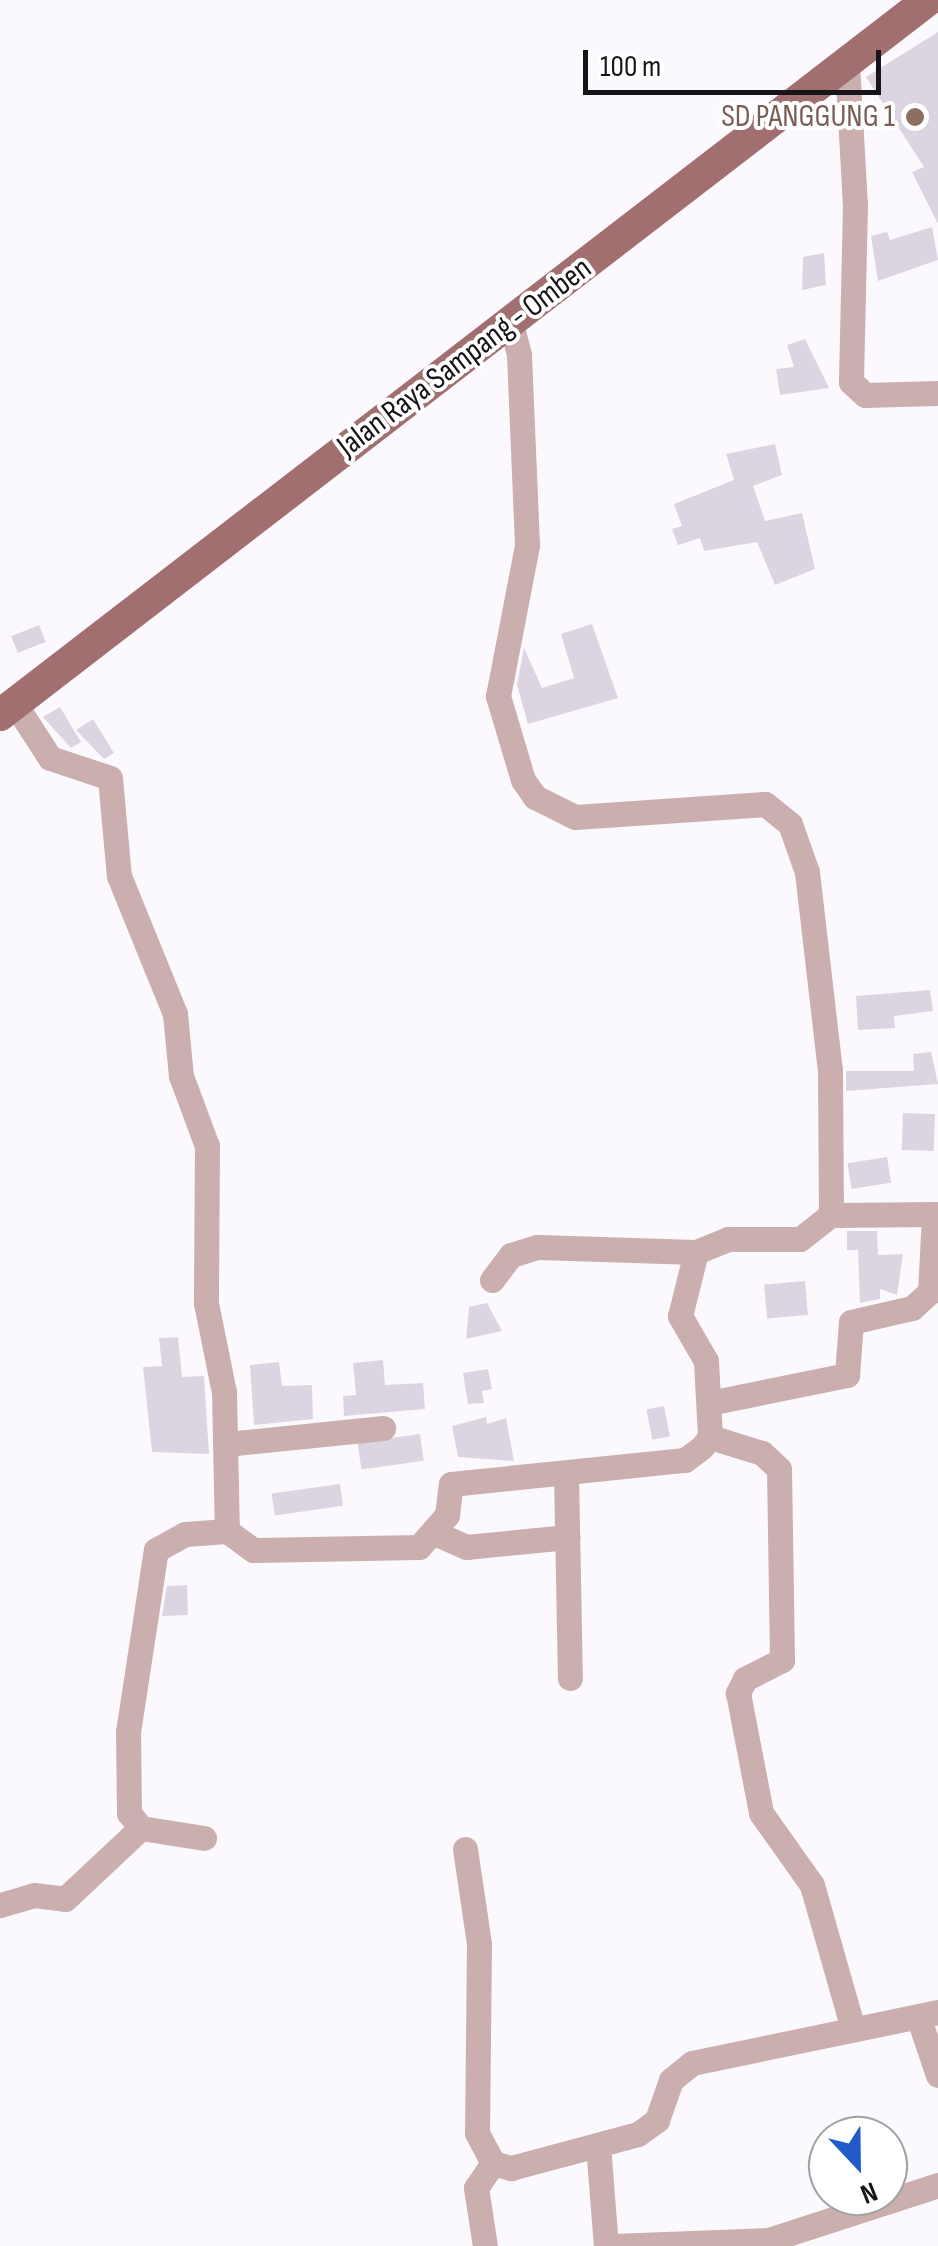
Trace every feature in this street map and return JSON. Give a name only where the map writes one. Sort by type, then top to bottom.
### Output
[{"type":"main road","name":"Jalan Raya Sampang - Omben","points":[[7,710],[928,0]]},
{"type":"street","points":[[848,63],[855,204],[851,382],[865,395],[938,393]]},
{"type":"street","points":[[511,324],[519,354],[526,545],[498,696],[514,757],[535,797],[574,817],[656,816],[753,802],[790,824],[807,872],[824,992],[830,1215]]},
{"type":"street","points":[[7,710],[50,758],[110,778],[119,876],[174,1014],[180,1076],[207,1146],[206,1302],[219,1342],[227,1530]]},
{"type":"street","points":[[492,1280],[511,1256],[538,1247],[696,1252],[728,1239],[800,1239],[830,1215],[936,1214],[930,1292],[912,1308],[851,1322],[848,1375],[709,1403]]},
{"type":"street","points":[[696,1252],[680,1316],[706,1361],[710,1438]]},
{"type":"street","points":[[226,1444],[383,1428]]},
{"type":"street","points":[[204,1838],[141,1828],[129,1813],[128,1732],[156,1550],[185,1534],[227,1530],[253,1550],[419,1547],[437,1534],[451,1484],[685,1460],[710,1438]]},
{"type":"street","points":[[710,1438],[762,1454],[779,1469],[782,1660],[745,1679],[738,1693],[761,1812],[812,1885],[853,2030]]},
{"type":"street","points":[[566,1474],[570,1678]]},
{"type":"street","points":[[437,1534],[466,1547],[568,1537]]},
{"type":"street","points":[[0,1905],[34,1895],[65,1899],[141,1828]]},
{"type":"street","points":[[465,1849],[479,1944],[476,2133],[493,2163],[511,2168],[598,2145],[658,2120],[671,2080],[692,2063],[928,2015],[938,2076]]},
{"type":"street","points":[[598,2145],[609,2246],[768,2243],[866,2215],[938,2185]]},
{"type":"street","points":[[485,2246],[476,2188],[493,2163]]},
{"type":"building","name":"SD PANGGUNG 1","points":[[938,32],[938,224],[912,172],[924,167],[866,77]]},
{"type":"building","points":[[932,227],[938,260],[878,281],[871,236],[887,232],[890,240]]},
{"type":"building","points":[[824,253],[826,285],[802,290],[803,257]]},
{"type":"building","points":[[805,339],[829,388],[780,395],[776,369],[794,367],[787,345]]},
{"type":"building","points":[[775,444],[782,475],[753,486],[765,521],[802,513],[815,569],[775,585],[757,542],[704,551],[700,538],[678,545],[672,529],[682,526],[674,504],[734,480],[726,454]]},
{"type":"building","points":[[592,624],[618,698],[528,724],[517,685],[524,648],[542,688],[574,678],[561,634]]},
{"type":"building","points":[[39,625],[46,642],[18,653],[11,636]]},
{"type":"building","points":[[60,707],[81,742],[71,748],[43,717]]},
{"type":"building","points":[[93,719],[114,753],[104,759],[76,730]]},
{"type":"building","points":[[930,990],[933,1011],[894,1016],[895,1028],[858,1030],[856,996]]},
{"type":"building","points":[[931,1052],[938,1084],[846,1091],[846,1071],[914,1071],[913,1054]]},
{"type":"building","points":[[903,1113],[935,1114],[934,1151],[902,1150]]},
{"type":"building","points":[[887,1157],[891,1183],[852,1189],[847,1163]]},
{"type":"building","points":[[847,1231],[877,1231],[878,1255],[903,1254],[897,1295],[880,1289],[880,1299],[860,1303],[858,1250],[847,1250]]},
{"type":"building","points":[[805,1281],[808,1315],[767,1318],[764,1285]]},
{"type":"building","points":[[487,1303],[502,1331],[466,1339],[469,1307]]},
{"type":"building","points":[[178,1337],[182,1377],[204,1376],[209,1454],[152,1452],[143,1367],[162,1366],[159,1338]]},
{"type":"building","points":[[383,1360],[385,1385],[423,1383],[425,1409],[344,1416],[343,1396],[356,1395],[353,1363]]},
{"type":"building","points":[[279,1362],[282,1386],[312,1385],[313,1419],[254,1425],[250,1365]]},
{"type":"building","points":[[488,1369],[492,1389],[482,1391],[484,1403],[468,1404],[463,1373]]},
{"type":"building","points":[[664,1406],[670,1436],[652,1440],[646,1409]]},
{"type":"building","points":[[486,1417],[487,1424],[506,1418],[514,1461],[458,1457],[452,1426]]},
{"type":"building","points":[[420,1434],[424,1461],[361,1470],[358,1443]]},
{"type":"building","points":[[340,1484],[343,1506],[275,1515],[272,1494]]},
{"type":"building","points":[[187,1585],[188,1615],[162,1616],[167,1586]]},
{"type":"place","name":"SD PANGGUNG 1","points":[[915,117]]}]
